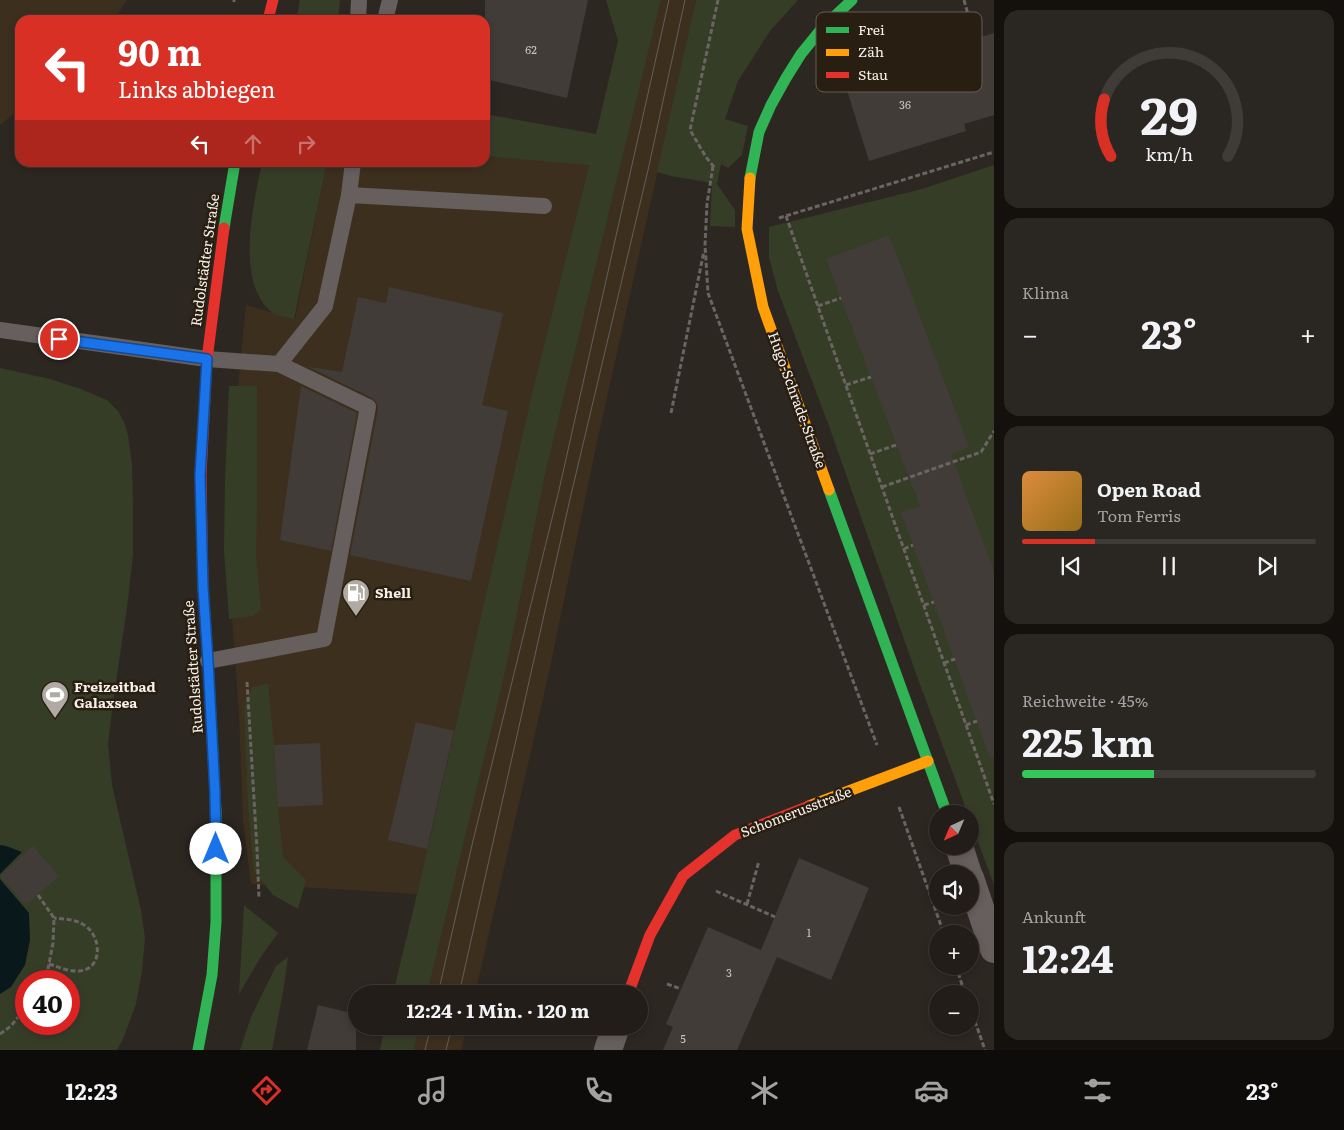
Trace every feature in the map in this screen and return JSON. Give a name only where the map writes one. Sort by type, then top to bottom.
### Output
[{"type":"street","points":[[269,15],[273,0]]},
{"type":"street","name":"Hugo-Schrade-Straße","points":[[839,12],[852,0]]},
{"type":"street","name":"Hugo-Schrade-Straße","points":[[816,36],[786,78],[759,132],[749,181],[747,229],[763,307],[944,805]]},
{"type":"street","name":"Rudolstädter Straße","points":[[198,1050],[212,975],[216,922],[216,812],[203,587],[200,475],[207,359],[222,239],[234,167]]},
{"type":"street","name":"Schomerusstraße","points":[[631,985],[650,936],[683,876],[735,835],[928,761]]},
{"type":"street","points":[[979,904],[994,948]]},
{"type":"street","points":[[608,1050],[613,1035]]},
{"type":"lane","points":[[358,15],[359,0]]},
{"type":"lane","points":[[386,15],[390,0]]},
{"type":"lane","points":[[278,364],[325,306],[349,195],[352,167]]},
{"type":"lane","points":[[349,195],[544,206]]},
{"type":"lane","points":[[0,330],[207,359],[278,364],[368,407],[324,638],[208,661]]},
{"type":"path","points":[[718,0],[690,130],[706,157],[721,176],[734,181],[749,181]]},
{"type":"path","points":[[964,0],[968,12]]},
{"type":"path","points":[[747,229],[994,152]]},
{"type":"path","points":[[713,166],[707,204],[705,245],[708,292],[889,776],[941,925]]},
{"type":"path","points":[[786,216],[994,803]]},
{"type":"path","points":[[671,413],[705,245]]},
{"type":"path","points":[[818,306],[840,298]]},
{"type":"path","points":[[846,385],[870,377]]},
{"type":"path","points":[[882,487],[982,452],[994,430]]},
{"type":"path","points":[[870,454],[896,445]]},
{"type":"path","points":[[904,549],[913,546]]},
{"type":"path","points":[[924,605],[934,602]]},
{"type":"path","points":[[245,654],[259,898]]},
{"type":"path","points":[[944,663],[954,659]]},
{"type":"path","points":[[966,725],[977,721]]},
{"type":"path","points":[[747,904],[762,854]]},
{"type":"path","points":[[715,890],[775,917]]},
{"type":"path","points":[[38,895],[54,918],[53,943],[48,970]]},
{"type":"path","points":[[49,964],[69,970],[82,971],[94,963],[98,951],[94,938],[86,926],[69,919],[54,918]]},
{"type":"path","points":[[0,1034],[15,1021]]},
{"type":"path","points":[[979,1033],[985,1050]]},
{"type":"shaded area","points":[[0,0],[127,0],[117,15],[15,15],[15,113],[0,125]]},
{"type":"shaded area","points":[[661,0],[696,0],[597,442],[548,677],[477,985],[429,985],[505,673],[546,470]]},
{"type":"shaded area","name":"Shell","points":[[490,156],[589,164],[527,416],[417,894],[251,884],[243,820],[239,715],[225,520],[246,305],[295,319],[326,167],[490,167]]},
{"type":"shaded area","points":[[0,845],[22,852],[0,874]]},
{"type":"shaded area","points":[[0,879],[29,913],[30,940],[25,965],[22,970],[15,970],[15,981],[11,987],[0,994]]},
{"type":"shaded area","points":[[417,1035],[465,1035],[461,1050],[414,1050]]},
{"type":"green space","points":[[300,0],[340,0],[338,15],[297,15]]},
{"type":"green space","points":[[606,0],[661,0],[546,470],[505,673],[429,985],[395,985],[532,394],[589,165],[490,156],[490,115],[596,134],[618,41]]},
{"type":"green space","points":[[696,0],[798,0],[770,31],[738,81],[725,119],[748,126],[742,155],[728,168],[721,164],[717,184],[735,210],[735,227],[710,226],[712,183],[657,172]]},
{"type":"green space","points":[[994,165],[994,885],[979,844],[979,805],[965,805],[829,426],[778,291],[769,257],[769,227],[922,189]]},
{"type":"green space","points":[[261,167],[326,167],[294,319],[273,313],[261,300],[254,283],[250,263],[250,242]]},
{"type":"green space","name":"Freizeitbad Galaxsea","points":[[0,368],[50,379],[107,400],[118,411],[128,435],[132,465],[133,555],[108,744],[112,785],[141,910],[145,938],[136,1004],[117,1050],[0,1050]]},
{"type":"green space","points":[[229,386],[257,386],[256,557],[261,609],[253,616],[229,619],[224,551]]},
{"type":"green space","points":[[268,684],[283,857],[306,880],[298,909],[273,895],[254,871],[248,806],[244,707],[252,687]]},
{"type":"green space","points":[[244,905],[278,933],[262,955],[239,994]]},
{"type":"green space","points":[[288,957],[272,1050],[240,1050],[251,1017],[276,966]]},
{"type":"green space","points":[[383,1035],[417,1035],[414,1050],[380,1050]]},
{"type":"building","points":[[485,0],[588,0],[567,98],[490,80],[490,15],[485,15]]},
{"type":"building","points":[[994,33],[994,115],[964,124],[966,131],[869,161],[848,92],[982,92],[982,37]]},
{"type":"building","points":[[889,235],[969,447],[951,454],[994,572],[994,757],[990,758],[901,512],[920,506],[826,259]]},
{"type":"building","points":[[389,287],[503,313],[482,405],[508,411],[471,581],[350,555],[378,409],[377,403],[372,398],[309,367],[342,372],[358,297],[386,303]]},
{"type":"building","points":[[301,386],[357,413],[331,551],[280,540]]},
{"type":"building","points":[[416,722],[454,731],[427,849],[388,840]]},
{"type":"building","points":[[320,743],[323,805],[278,807],[274,745]]},
{"type":"building","points":[[33,846],[59,876],[26,905],[0,876]]},
{"type":"building","points":[[799,858],[869,888],[831,980],[777,957],[737,1050],[663,1050],[673,1027],[666,1024],[708,927],[761,950]]},
{"type":"building","points":[[318,1005],[348,1012],[348,1035],[356,1035],[356,1050],[307,1050]]},
{"type":"tram line","points":[[440,985],[472,845],[559,490],[669,0]]},
{"type":"tram line","points":[[461,985],[570,499],[648,170],[685,0]]},
{"type":"tram line","points":[[425,1050],[429,1035]]},
{"type":"tram line","points":[[446,1050],[450,1035]]},
{"type":"traffic: fast","points":[[839,12],[852,0]]},
{"type":"traffic: fast","points":[[750,178],[759,132],[771,105],[801,54],[816,36]]},
{"type":"traffic: fast","points":[[224,228],[234,167]]},
{"type":"traffic: fast","points":[[829,490],[944,805]]},
{"type":"traffic: fast","points":[[198,1050],[212,975],[216,922],[216,812],[208,660]]},
{"type":"traffic: slow","points":[[750,178],[747,229],[763,307],[829,490]]},
{"type":"traffic: slow","points":[[809,806],[928,761]]},
{"type":"traffic: jam","points":[[269,15],[273,0]]},
{"type":"traffic: jam","points":[[208,660],[203,587],[201,475],[207,359],[224,228]]},
{"type":"traffic: jam","points":[[631,985],[650,935],[683,876],[735,835],[809,806]]},
{"type":"place","name":"Shell","points":[[356,617]]},
{"type":"place","name":"Freizeitbad Galaxsea","points":[[55,719]]},
{"type":"route","points":[[59,339],[207,359],[200,475],[203,587],[216,812],[216,849]]}]
